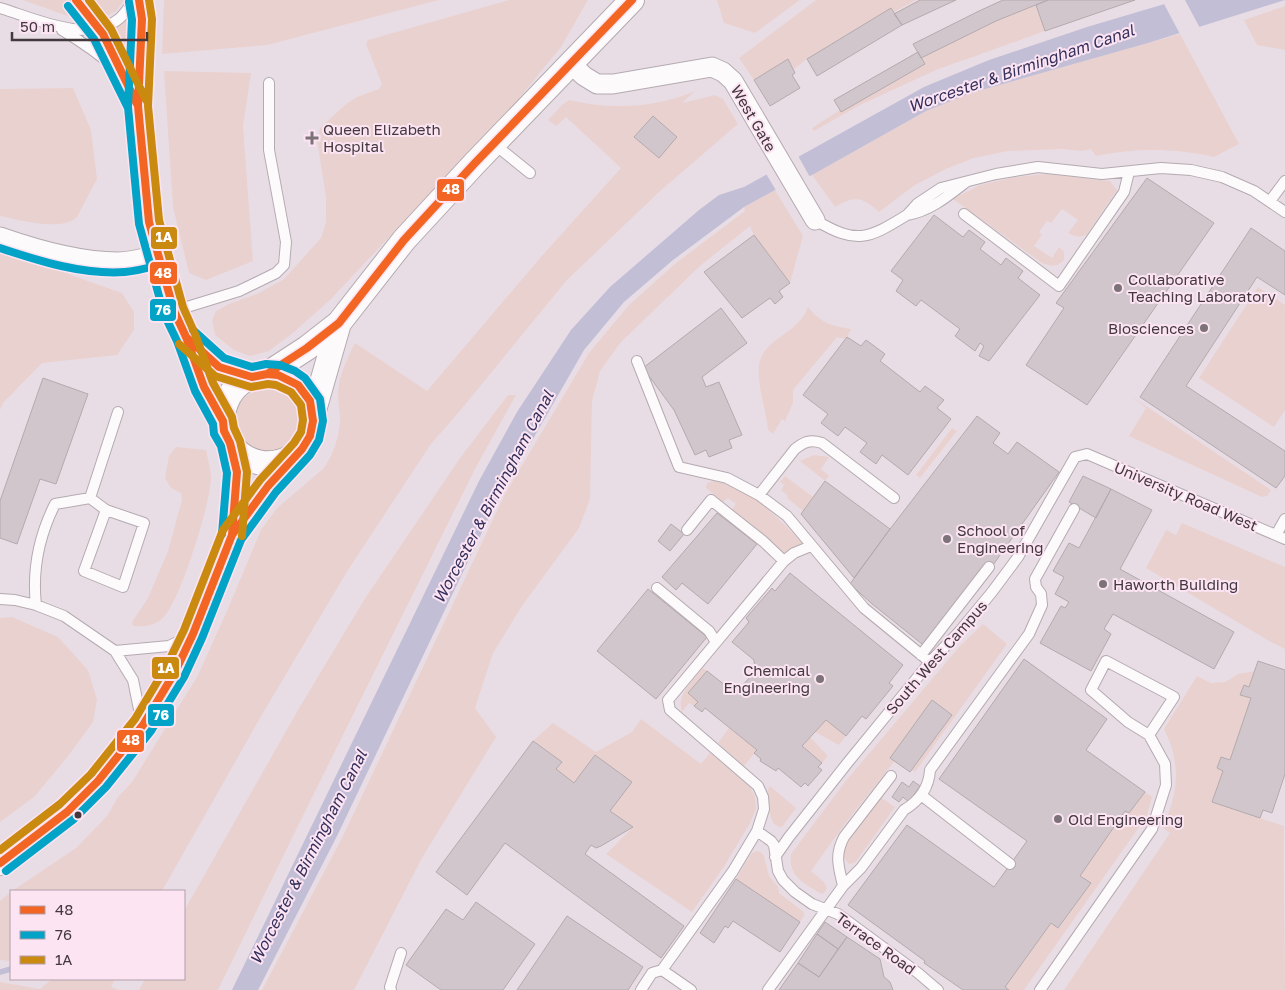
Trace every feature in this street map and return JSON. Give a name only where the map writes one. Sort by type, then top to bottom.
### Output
[{"type":"street","points":[[139,0],[142,19],[138,106],[149,222],[174,311],[186,337],[204,387],[226,432],[242,456],[256,462],[273,464],[296,455]]},
{"type":"street","points":[[232,535],[237,472],[226,432],[224,410],[230,394],[243,381],[260,375],[307,348],[339,323],[404,240],[570,63],[632,0]]},
{"type":"street","name":"West Gate","points":[[570,63],[584,76],[597,84],[613,84],[712,67],[723,72],[733,81],[815,220]]},
{"type":"street","points":[[0,237],[48,251],[91,260],[120,262],[157,255]]},
{"type":"street","points":[[313,414],[339,323]]},
{"type":"street","points":[[0,863],[67,812],[98,782],[143,725],[175,672],[193,634],[232,535],[268,486],[302,449],[310,436],[313,414],[310,401],[298,385],[285,377],[260,375],[219,367],[186,337]]},
{"type":"lane","points":[[76,0],[103,34],[138,106]]},
{"type":"lane","points":[[58,28],[83,30],[112,24],[121,17],[134,0]]},
{"type":"lane","points":[[0,8],[58,28],[84,42],[103,56],[123,76]]},
{"type":"lane","points":[[174,311],[239,291],[276,273],[284,265],[286,242],[268,150],[269,83]]},
{"type":"lane","points":[[494,144],[530,173]]},
{"type":"lane","name":"West Gate","points":[[815,220],[837,232],[855,236],[868,236],[907,215],[922,212],[948,197],[966,182],[996,174],[1038,167],[1102,174],[1129,172]]},
{"type":"lane","points":[[964,214],[1059,286],[1124,192],[1129,172],[1161,168],[1192,170],[1222,177],[1254,191],[1285,212]]},
{"type":"lane","points":[[1270,201],[1285,181]]},
{"type":"lane","points":[[637,361],[680,467],[728,478],[760,494],[787,516],[864,608],[930,662]]},
{"type":"lane","points":[[90,498],[118,412]]},
{"type":"lane","points":[[760,494],[795,449],[811,440],[822,443],[894,498]]},
{"type":"lane","name":"University Road West","points":[[1087,454],[1280,537]]},
{"type":"lane","name":"South West Campus","points":[[776,857],[789,837],[849,761],[930,662],[959,632],[992,592],[1024,549],[1075,457],[1087,454]]},
{"type":"lane","points":[[36,605],[34,588],[36,556],[45,523],[55,504],[90,498],[106,510],[144,523],[123,587],[84,571],[106,510]]},
{"type":"lane","points":[[687,530],[712,500],[784,561]]},
{"type":"lane","points":[[768,990],[843,886],[861,868],[904,810],[911,806],[921,795],[929,782],[930,770],[1029,634],[1042,605],[1041,594],[1036,587],[1035,579],[1074,509]]},
{"type":"lane","points":[[1280,537],[1285,519]]},
{"type":"lane","points":[[641,990],[652,973],[662,970],[734,871],[757,831],[764,809],[763,797],[758,786],[670,710],[668,700],[784,561],[794,553],[811,546]]},
{"type":"lane","points":[[921,655],[989,567]]},
{"type":"lane","points":[[657,588],[709,632],[716,642]]},
{"type":"lane","points":[[0,599],[36,605],[64,616],[116,651],[134,680],[143,725]]},
{"type":"lane","points":[[116,651],[169,646],[193,634]]},
{"type":"lane","points":[[1040,990],[1152,829],[1166,785],[1164,764],[1149,736],[1128,722],[1091,690],[1106,661],[1174,697],[1149,736]]},
{"type":"lane","points":[[843,886],[837,862],[838,848],[844,837],[891,776]]},
{"type":"lane","points":[[921,795],[1010,864]]},
{"type":"lane","name":"Terrace Road","points":[[757,831],[771,840],[774,845],[778,872],[795,892],[812,904],[838,914],[938,990]]},
{"type":"lane","points":[[391,990],[390,987],[401,953]]},
{"type":"lane","points":[[662,970],[691,990]]},
{"type":"shaded area","points":[[23,0],[66,0],[82,19],[76,19]]},
{"type":"shaded area","points":[[85,0],[124,0],[116,11],[105,17],[100,15]]},
{"type":"shaded area","points":[[164,0],[439,0],[267,45],[162,54]]},
{"type":"shaded area","points":[[509,0],[588,0],[561,47],[516,102],[331,299],[293,333],[269,351],[250,356],[234,350],[215,335],[212,320],[216,311],[257,294],[284,279],[321,238],[326,222],[326,197],[317,140],[320,128],[346,104],[357,97],[379,89],[382,84],[366,44],[368,40]]},
{"type":"shaded area","points":[[717,0],[800,0],[755,33],[724,23]]},
{"type":"shaded area","points":[[816,0],[916,0],[894,12],[891,8],[807,59],[794,69],[788,60],[754,80],[739,58]]},
{"type":"shaded area","points":[[1036,5],[1045,31],[936,70],[860,105],[814,131],[812,128],[840,110],[841,112],[924,65],[921,58],[996,21]]},
{"type":"shaded area","points":[[1285,6],[1285,50],[1257,45],[1244,20]]},
{"type":"shaded area","points":[[134,13],[136,89],[124,56],[111,31]]},
{"type":"shaded area","points":[[1180,34],[1239,144],[1214,157],[1155,150],[1096,156],[1091,149],[1082,151],[1061,149],[1008,151],[974,158],[946,169],[915,185],[879,212],[868,203],[858,199],[853,199],[835,207],[812,175],[926,111],[971,93]]},
{"type":"shaded area","points":[[164,71],[251,73],[243,126],[253,261],[206,280],[189,273],[173,207]]},
{"type":"shaded area","points":[[73,88],[91,130],[97,179],[77,217],[61,224],[40,224],[0,216],[0,89]]},
{"type":"shaded area","points":[[695,91],[682,103],[715,95],[723,99],[738,124],[659,192],[567,280],[431,444],[348,570],[263,713],[163,890],[13,890],[76,848],[107,816],[118,797],[132,782],[197,677],[261,530],[277,508],[323,469],[330,458],[340,425],[339,383],[355,343],[427,391],[540,258],[621,168],[566,117],[556,126],[548,120],[569,100],[600,105],[633,106],[680,97]]},
{"type":"shaded area","points":[[1046,174],[1110,181],[1117,190],[1085,235],[1078,237],[1068,233],[1078,220],[1062,209],[1051,223],[1047,221],[1039,232],[1042,235],[1034,246],[1052,258],[1059,247],[1064,252],[1064,260],[1056,265],[1042,263],[953,199],[980,185],[1015,177]]},
{"type":"shaded area","points":[[775,190],[803,236],[790,283],[754,235],[750,226],[701,265],[621,342],[600,371],[592,401],[590,499],[579,528],[522,606],[493,653],[475,708],[496,737],[422,858],[354,990],[262,990],[343,836],[505,494],[589,353],[629,305],[676,263],[745,211],[744,207]]},
{"type":"shaded area","points":[[0,250],[122,293],[134,312],[134,330],[117,355],[42,363],[3,403],[0,410]]},
{"type":"shaded area","points":[[1258,287],[1285,305],[1285,410],[1274,427],[1199,378]]},
{"type":"shaded area","points":[[808,307],[827,323],[851,329],[846,339],[837,337],[793,390],[793,403],[785,421],[782,419],[773,434],[768,430],[759,381],[759,365],[767,348],[797,324]]},
{"type":"shaded area","points":[[270,386],[281,389],[295,397],[301,416],[303,435],[278,457],[246,449],[235,427],[234,419],[235,411],[243,399],[255,391]]},
{"type":"shaded area","points":[[508,395],[516,395],[476,467],[218,990],[139,990],[144,980],[185,980],[185,909],[298,710],[364,600],[460,458]]},
{"type":"shaded area","points":[[1131,396],[1271,490],[1267,496],[1262,497],[1129,436],[1146,408]]},
{"type":"shaded area","points":[[952,428],[957,431],[920,478],[916,475]]},
{"type":"shaded area","points":[[176,447],[206,450],[211,476],[206,507],[193,552],[177,595],[169,610],[162,619],[152,625],[133,626],[132,622],[148,598],[168,551],[182,500],[181,493],[171,488],[165,478],[169,456]]},
{"type":"shaded area","points":[[814,455],[829,457],[821,469],[829,476],[825,481],[800,461]]},
{"type":"shaded area","points":[[785,476],[813,497],[803,511],[787,498],[788,496],[781,490],[784,485],[780,482]]},
{"type":"shaded area","points":[[714,481],[740,490],[763,505],[803,543],[801,546],[786,553],[781,552],[732,509],[736,504],[728,498],[723,502],[706,488],[707,483]]},
{"type":"shaded area","points":[[1182,523],[1285,567],[1285,649],[1146,568],[1166,530],[1176,535]]},
{"type":"shaded area","points":[[12,617],[58,637],[88,670],[97,699],[93,722],[69,755],[34,797],[0,822],[0,618]]},
{"type":"shaded area","points":[[983,624],[1007,644],[915,772],[897,758],[844,825],[811,871],[824,882],[827,888],[821,894],[795,874],[792,868],[791,854],[845,782],[960,646]]},
{"type":"shaded area","points":[[703,668],[707,671],[688,693],[698,702],[694,706],[689,703],[682,712],[681,700],[683,694]]},
{"type":"shaded area","points":[[1256,671],[1252,698],[1231,762],[1224,770],[1212,802],[1284,826],[1285,990],[1064,990],[1170,833],[1163,828],[1175,790],[1176,767],[1170,742],[1164,729],[1197,676],[1211,683],[1225,682],[1238,674]]},
{"type":"shaded area","points":[[641,719],[701,764],[710,753],[750,786],[755,797],[756,809],[750,823],[725,865],[692,912],[606,854],[633,827],[610,811],[631,782],[595,755],[574,783],[556,769],[561,762],[533,741],[553,723],[596,752],[632,732]]},
{"type":"shaded area","points":[[826,720],[846,736],[839,745],[815,732]]},
{"type":"shaded area","points":[[729,728],[757,750],[744,766],[718,743]]},
{"type":"shaded area","points":[[810,737],[828,756],[822,763],[802,746]]},
{"type":"shaded area","points":[[770,786],[796,808],[782,827],[773,823],[771,818],[767,791]]},
{"type":"shaded area","points":[[1145,792],[1152,797],[1147,816],[1024,990],[1009,990],[1005,987],[1051,923],[1059,928],[1091,883],[1080,876],[1125,811],[1129,813]]},
{"type":"shaded area","points":[[880,797],[895,807],[855,863],[849,864],[842,855],[844,848]]},
{"type":"shaded area","points":[[756,851],[761,852],[764,856],[769,876],[778,887],[779,893],[804,912],[800,922],[736,879],[751,854]]},
{"type":"shaded area","points":[[10,893],[10,961],[0,960],[0,901]]},
{"type":"shaded area","points":[[51,980],[114,980],[111,987],[119,990],[0,990],[0,982],[40,989]]},
{"type":"water","name":"Worcester & Birmingham Canal","points":[[1178,0],[1285,0],[1148,43],[971,93],[926,111],[812,175],[775,190],[744,207],[673,260],[624,302],[584,350],[494,507],[338,834],[258,990],[232,990],[479,481],[517,412],[571,330],[610,287],[719,195],[744,187],[924,87],[989,60],[1087,27]]},
{"type":"pier","points":[[1185,0],[1201,30],[1181,36],[1163,2]]},
{"type":"pier","points":[[797,154],[811,179],[777,192],[765,172]]},
{"type":"building","points":[[920,0],[956,0],[902,25],[894,14]]},
{"type":"building","points":[[1003,0],[1048,0],[996,21],[921,58],[913,44]]},
{"type":"building","points":[[1048,0],[1135,0],[1045,31],[1036,5]]},
{"type":"building","points":[[891,8],[902,25],[817,76],[807,59]]},
{"type":"building","points":[[918,52],[925,64],[841,112],[834,100]]},
{"type":"building","points":[[788,59],[795,73],[792,75],[800,88],[770,106],[754,80]]},
{"type":"building","points":[[653,116],[677,137],[659,158],[634,137]]},
{"type":"building","name":"Collaborative Teaching Laboratory","points":[[1147,178],[1214,223],[1087,405],[1026,365],[1064,308],[1056,303]]},
{"type":"building","points":[[934,215],[963,237],[969,230],[985,242],[980,249],[1001,265],[1006,258],[1023,271],[1018,278],[1040,295],[989,361],[979,356],[984,346],[980,343],[975,351],[955,336],[960,329],[921,300],[916,306],[896,291],[903,280],[891,271]]},
{"type":"building","name":"Biosciences","points":[[1251,228],[1285,251],[1285,295],[1257,277],[1186,386],[1285,451],[1285,476],[1276,488],[1140,397]]},
{"type":"building","points":[[754,235],[790,283],[779,291],[783,297],[775,304],[770,298],[742,318],[704,272]]},
{"type":"building","points":[[721,308],[747,343],[702,377],[706,387],[719,382],[742,435],[729,440],[732,448],[709,457],[706,450],[695,455],[674,410],[643,368]]},
{"type":"building","points":[[847,337],[861,346],[866,340],[885,354],[880,361],[920,392],[925,386],[944,400],[937,408],[951,419],[908,475],[882,455],[876,464],[860,452],[867,443],[845,427],[838,436],[821,423],[828,414],[803,395]]},
{"type":"building","points":[[43,378],[88,394],[56,484],[40,479],[17,544],[0,538],[0,501]]},
{"type":"building","name":"School of Engineering","points":[[977,416],[1000,433],[993,443],[1008,454],[1017,442],[1059,472],[988,572],[922,644],[850,584]]},
{"type":"building","points":[[1083,476],[1111,489],[1096,518],[1069,502]]},
{"type":"building","points":[[825,481],[890,529],[854,578],[801,514]]},
{"type":"building","name":"Haworth Building","points":[[1111,489],[1152,510],[1120,569],[1234,632],[1214,669],[1113,614],[1104,629],[1111,634],[1091,671],[1040,643],[1061,606],[1065,608],[1069,602],[1055,594],[1064,577],[1053,571],[1069,543],[1079,548]]},
{"type":"building","points":[[717,513],[757,544],[708,604],[682,583],[676,590],[662,577]]},
{"type":"building","points":[[671,524],[684,534],[670,551],[658,541]]},
{"type":"building","name":"Chemical Engineering","points":[[790,573],[903,665],[889,683],[893,686],[866,719],[862,716],[846,736],[826,720],[802,746],[822,763],[818,767],[822,770],[808,786],[805,783],[801,787],[778,768],[776,771],[760,761],[761,759],[754,753],[757,750],[705,708],[702,712],[694,706],[698,702],[688,693],[707,671],[735,693],[755,672],[754,660],[732,642],[749,622],[746,618],[772,588],[775,591]]},
{"type":"building","points":[[648,589],[707,637],[656,699],[597,651]]},
{"type":"building","name":"Old Engineering","points":[[1024,659],[1107,719],[1086,750],[1145,792],[1129,813],[1125,811],[1080,876],[1091,883],[1058,928],[1051,923],[1005,987],[1009,990],[963,990],[848,905],[907,825],[994,887],[1027,841],[939,779]]},
{"type":"building","points":[[1258,661],[1285,670],[1285,774],[1272,813],[1263,810],[1260,818],[1212,802],[1223,771],[1217,768],[1221,757],[1230,760],[1251,698],[1240,695],[1244,685],[1249,687]]},
{"type":"building","points":[[932,700],[952,715],[910,772],[890,758]]},
{"type":"building","points":[[533,741],[562,762],[556,769],[574,783],[595,755],[632,782],[610,811],[633,827],[601,846],[596,848],[591,845],[585,854],[684,926],[661,958],[505,843],[467,895],[436,872]]},
{"type":"building","points":[[913,781],[920,786],[909,802],[903,797],[899,802],[892,797],[902,782],[909,787]]},
{"type":"building","points":[[736,879],[800,922],[780,952],[733,921],[728,928],[725,926],[714,943],[700,933]]},
{"type":"building","points":[[476,902],[535,944],[503,990],[441,990],[406,965],[446,909],[463,920]]},
{"type":"building","points":[[567,916],[643,967],[628,990],[517,990]]},
{"type":"building","points":[[825,922],[847,937],[838,949],[817,934]]},
{"type":"building","points":[[817,934],[838,949],[819,977],[798,963]]},
{"type":"building","points":[[847,937],[880,959],[884,977],[890,982],[893,990],[779,990],[798,963],[819,977]]},
{"type":"waterway","points":[[0,972],[10,969]]},
{"type":"transit line","name":"48","points":[[76,0],[103,34],[137,104]]},
{"type":"transit line","name":"1A","points":[[89,0],[111,29],[146,100]]},
{"type":"transit line","name":"48","points":[[139,0],[142,19],[138,106],[149,222],[174,311],[186,337],[204,387],[223,421],[224,431],[230,443],[237,472],[232,535]]},
{"type":"transit line","name":"1A","points":[[149,0],[152,19],[148,106],[159,220],[183,307],[213,383],[232,417],[234,428],[240,441],[247,472],[242,536]]},
{"type":"transit line","name":"48","points":[[267,374],[307,348],[339,323],[404,240],[475,163],[632,0]]},
{"type":"transit line","name":"76","points":[[129,2],[132,20],[128,107],[139,224],[164,314],[177,341],[195,391],[213,424],[214,434],[221,446],[227,473],[222,534]]},
{"type":"transit line","name":"76","points":[[68,6],[94,39],[128,108]]},
{"type":"transit line","name":"76","points":[[0,248],[61,266],[93,271],[125,272],[159,265]]},
{"type":"transit line","name":"76","points":[[6,871],[74,819],[106,787],[151,731],[184,677],[202,638],[241,540],[276,492],[310,455],[319,440],[323,421],[320,399],[305,378],[295,371],[280,365],[266,364],[252,367],[224,358],[193,330]]},
{"type":"transit line","name":"48","points":[[0,863],[67,812],[98,781],[143,725],[175,672],[193,634],[232,535],[268,486],[302,449],[310,436],[313,421],[310,401],[298,385],[278,375],[267,374],[252,377],[219,367],[186,337]]},
{"type":"transit line","name":"1A","points":[[0,850],[60,804],[91,774],[135,719],[166,667],[184,630],[223,530],[260,480],[294,443],[301,432],[303,420],[301,405],[291,392],[276,385],[268,384],[251,387],[215,376],[179,344]]},
{"type":"place","name":"Queen Elizabeth Hospital","points":[[312,138]]},
{"type":"place","name":"Collaborative Teaching Laboratory","points":[[1118,288]]},
{"type":"place","name":"Biosciences","points":[[1204,328]]},
{"type":"place","name":"School of Engineering","points":[[947,539]]},
{"type":"place","name":"Haworth Building","points":[[1103,584]]},
{"type":"place","name":"Chemical Engineering","points":[[820,679]]},
{"type":"place","name":"Old Engineering","points":[[1058,819]]}]
